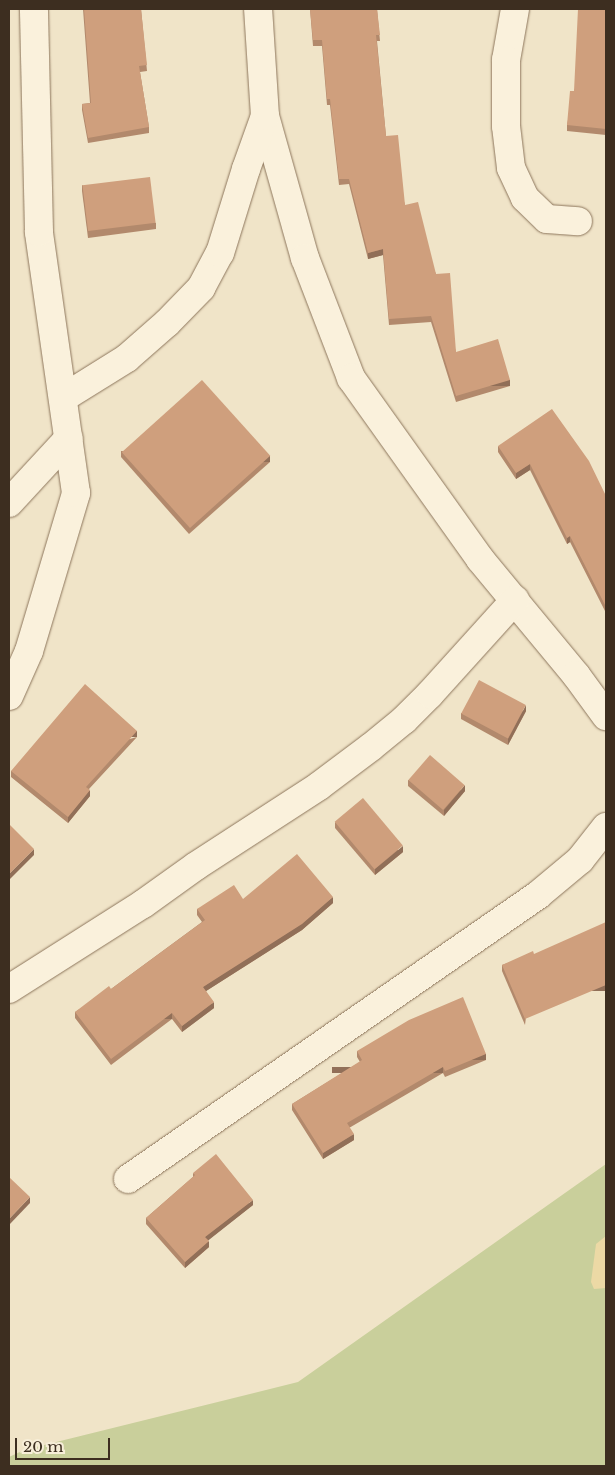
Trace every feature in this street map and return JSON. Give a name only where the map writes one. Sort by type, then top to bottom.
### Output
[{"type":"street","points":[[9,696],[29,651],[76,493],[39,232],[34,9]]},
{"type":"street","points":[[258,9],[265,116],[305,258],[351,378],[480,559],[515,600],[606,716]]},
{"type":"street","points":[[515,9],[506,60],[506,126],[511,168],[525,198],[547,219],[578,221]]},
{"type":"street","points":[[63,398],[127,358],[175,316],[201,288],[220,252],[265,116]]},
{"type":"street","points":[[9,503],[69,438]]},
{"type":"street","points":[[9,989],[143,904],[196,866],[319,786],[371,747],[404,720],[430,694],[515,600]]},
{"type":"street","points":[[128,1179],[538,895],[580,860],[606,826]]},
{"type":"green space","points":[[606,1164],[606,1466],[9,1466],[9,1457],[24,1450],[298,1382]]},
{"type":"sand","points":[[606,1236],[606,1288],[594,1289],[591,1282],[596,1244]]},
{"type":"building","points":[[84,9],[141,9],[147,65],[139,66],[149,127],[88,138],[82,104],[91,103]]},
{"type":"building","points":[[310,9],[377,9],[380,35],[376,35],[386,136],[398,135],[405,205],[418,202],[436,274],[450,273],[456,352],[498,339],[510,380],[456,396],[431,316],[389,319],[383,249],[368,253],[349,179],[339,179],[330,99],[327,99],[322,40],[313,40]]},
{"type":"building","points":[[578,9],[606,9],[606,129],[567,125],[570,91],[574,91]]},
{"type":"building","points":[[150,177],[156,223],[88,231],[83,185]]},
{"type":"building","points":[[202,380],[270,456],[190,528],[122,452]]},
{"type":"building","points":[[552,409],[589,461],[606,496],[606,607],[570,536],[567,538],[530,464],[516,473],[498,446]]},
{"type":"building","points":[[479,680],[526,705],[508,738],[461,714]]},
{"type":"building","points":[[85,684],[137,731],[86,787],[90,790],[68,817],[11,771]]},
{"type":"building","points":[[430,755],[465,785],[443,810],[408,780]]},
{"type":"building","points":[[363,798],[403,845],[375,869],[335,822]]},
{"type":"building","points":[[9,824],[34,849],[9,874]]},
{"type":"building","points":[[297,854],[333,897],[302,924],[203,987],[214,1002],[182,1026],[172,1013],[111,1059],[75,1012],[109,986],[111,989],[205,920],[197,909],[234,885],[243,899]]},
{"type":"building","points":[[606,922],[606,985],[525,1019],[502,965],[533,951],[534,954]]},
{"type":"building","points":[[463,997],[486,1054],[445,1071],[443,1067],[347,1123],[354,1134],[323,1153],[292,1104],[362,1060],[357,1051],[409,1020]]},
{"type":"building","points":[[216,1154],[253,1200],[205,1237],[209,1241],[185,1262],[146,1218]]},
{"type":"building","points":[[9,1177],[30,1197],[9,1219]]}]
